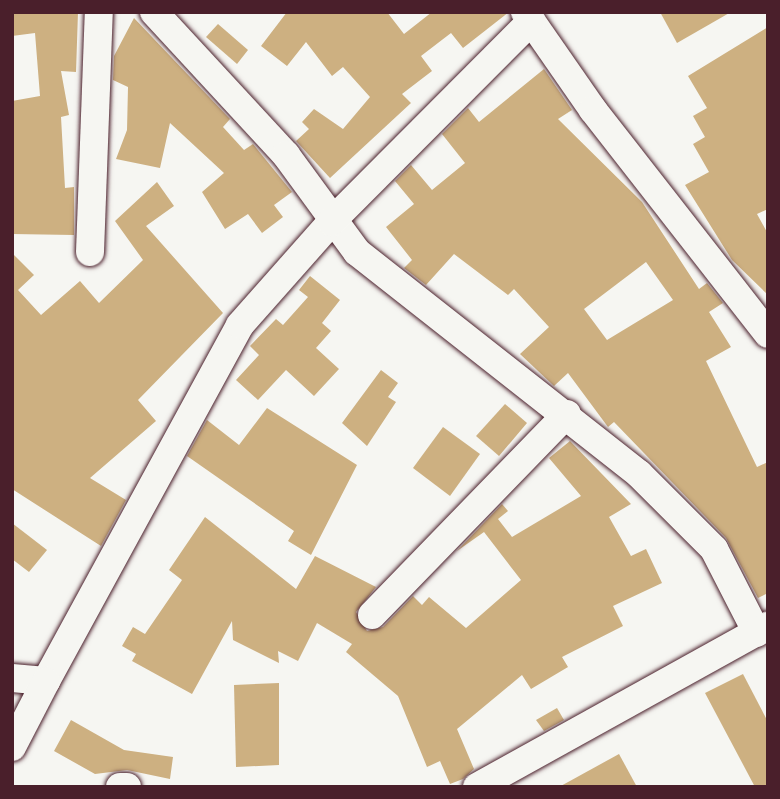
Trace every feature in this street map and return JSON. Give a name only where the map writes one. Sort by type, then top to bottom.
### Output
[{"type":"street","points":[[90,252],[99,12]]},
{"type":"street","points":[[154,12],[286,155],[331,222],[389,279],[567,414],[714,549],[762,629],[477,787]]},
{"type":"street","points":[[12,747],[240,325],[331,222],[528,17],[768,334]]},
{"type":"street","points":[[372,615],[567,414]]},
{"type":"street","points":[[12,678],[46,681]]},
{"type":"street","points":[[119,787],[127,787]]},
{"type":"building","points":[[12,12],[78,12],[76,72],[61,71],[69,115],[61,117],[65,188],[74,187],[74,235],[12,234],[12,101],[40,96],[35,33],[12,36]]},
{"type":"building","points":[[287,12],[387,12],[404,34],[432,12],[509,12],[463,48],[451,33],[421,56],[432,71],[402,94],[411,103],[330,178],[296,141],[309,129],[302,122],[314,109],[343,129],[370,97],[343,67],[332,76],[306,42],[287,66],[261,46]]},
{"type":"building","points":[[660,12],[731,12],[677,43]]},
{"type":"building","points":[[134,18],[230,119],[223,127],[244,150],[253,144],[292,192],[274,205],[283,217],[262,233],[248,214],[225,229],[202,192],[224,173],[170,123],[160,168],[116,159],[127,130],[128,87],[113,80],[114,56]]},
{"type":"building","points":[[218,24],[248,50],[237,64],[206,37]]},
{"type":"building","points":[[768,27],[768,209],[757,214],[768,234],[768,295],[732,260],[685,185],[709,172],[693,144],[705,137],[693,116],[707,108],[688,76]]},
{"type":"building","points":[[544,69],[572,110],[558,119],[642,202],[699,289],[707,283],[723,303],[709,312],[731,347],[706,361],[757,467],[768,462],[768,593],[758,598],[726,538],[614,422],[608,427],[568,373],[554,386],[520,354],[549,327],[514,289],[508,295],[454,254],[426,285],[404,268],[412,260],[386,227],[414,204],[395,181],[411,165],[432,190],[465,163],[442,134],[468,108],[479,122]],"holes":[[[646,262],[673,300],[607,340],[584,309]]]},
{"type":"building","points":[[157,182],[174,206],[146,226],[223,313],[138,400],[156,421],[90,478],[126,500],[101,546],[12,489],[12,253],[34,275],[18,290],[41,315],[80,281],[99,303],[143,260],[115,221]]},
{"type":"building","points":[[310,276],[340,300],[322,323],[331,331],[316,348],[339,369],[314,396],[286,370],[258,400],[236,380],[259,355],[250,346],[276,319],[283,325],[308,297],[299,290]]},
{"type":"building","points":[[381,370],[398,383],[388,397],[396,402],[367,446],[342,423]]},
{"type":"building","points":[[505,404],[527,423],[499,456],[476,436]]},
{"type":"building","points":[[267,408],[357,465],[311,555],[288,541],[294,531],[187,456],[207,420],[239,445]]},
{"type":"building","points":[[443,427],[480,454],[450,496],[413,468]]},
{"type":"building","points":[[570,441],[631,504],[609,517],[631,556],[646,549],[662,583],[613,606],[623,626],[562,657],[568,667],[531,689],[522,675],[457,729],[474,769],[463,779],[450,784],[440,761],[427,767],[398,696],[346,652],[352,644],[317,623],[298,661],[278,651],[279,663],[233,640],[232,621],[192,694],[132,661],[136,654],[122,646],[133,627],[145,634],[182,580],[169,570],[205,517],[296,589],[315,556],[376,587],[356,612],[367,631],[383,627],[413,596],[422,605],[429,597],[466,628],[521,580],[484,532],[457,551],[502,504],[508,511],[498,519],[512,537],[581,496],[549,458]]},
{"type":"building","points":[[12,523],[47,550],[29,572],[12,559]]},
{"type":"building","points":[[743,674],[768,722],[768,787],[755,787],[705,693]]},
{"type":"building","points":[[279,683],[279,765],[236,767],[234,685]]},
{"type":"building","points":[[557,708],[564,720],[544,731],[536,720]]},
{"type":"building","points":[[71,720],[124,750],[173,757],[170,779],[127,770],[95,774],[54,751]]},
{"type":"building","points":[[619,754],[637,787],[559,787]]}]
